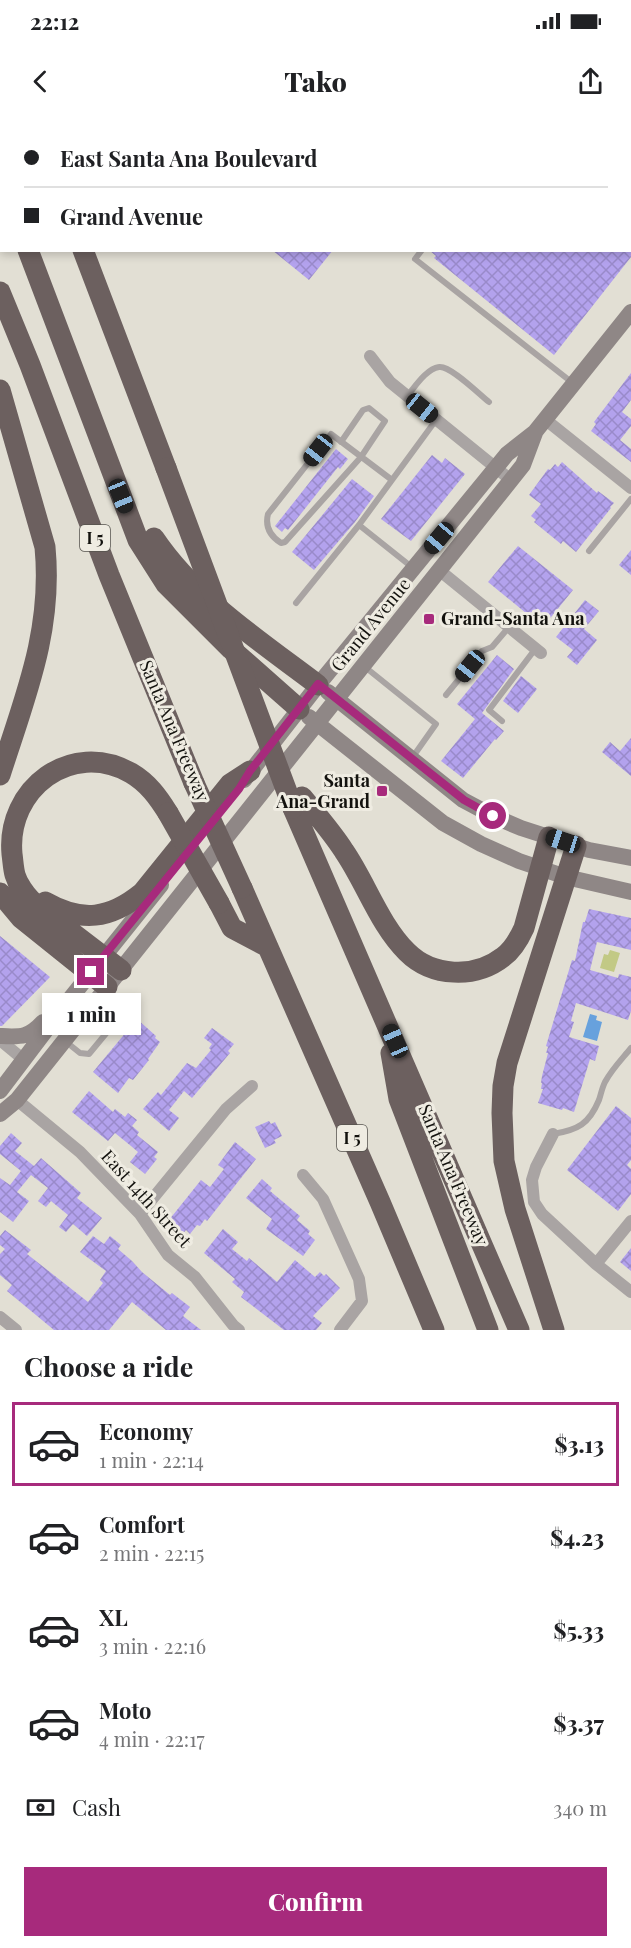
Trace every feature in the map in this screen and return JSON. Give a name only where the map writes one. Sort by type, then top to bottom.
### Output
[{"type":"highway","points":[[29,252],[138,540],[166,584],[231,649],[299,709]]},
{"type":"highway","points":[[41,252],[152,535],[169,561],[192,585],[270,649],[318,684]]},
{"type":"highway","points":[[84,252],[278,766],[298,802],[345,851],[400,944],[414,959],[438,970],[457,973],[486,967],[504,956],[519,939],[524,928],[549,837]]},
{"type":"highway","name":"Santa Ana Freeway","points":[[0,292],[109,575],[194,783],[380,1202],[434,1330]]},
{"type":"highway","points":[[0,390],[45,547],[46,567],[45,617],[37,658],[0,775]]},
{"type":"highway","points":[[97,965],[28,896],[13,873],[11,840],[13,824],[22,803],[33,788],[55,771],[71,765],[89,763],[116,766],[143,782],[157,796],[232,928],[268,947]]},
{"type":"highway","points":[[13,857],[27,884],[46,902],[74,914],[92,916],[111,913],[129,904],[142,893],[230,783],[250,771]]},
{"type":"highway","name":"Santa Ana Freeway","points":[[298,802],[386,1020],[519,1330]]},
{"type":"highway","points":[[554,1330],[515,1209],[504,1161],[503,1086],[507,1063],[576,846]]},
{"type":"highway","points":[[0,893],[21,918],[114,978]]},
{"type":"highway","name":"Santa Ana Freeway","points":[[386,1020],[399,1099],[488,1330]]},
{"type":"main road","name":"Grand Avenue","points":[[0,1091],[65,1005],[239,789],[250,771],[318,684],[507,454],[541,426],[631,312]]},
{"type":"main road","name":"Grand Avenue","points":[[0,1114],[17,1100],[512,480],[523,465],[541,426]]},
{"type":"main road","points":[[318,684],[464,800],[493,816],[549,837],[576,846],[631,858]]},
{"type":"main road","points":[[299,709],[443,823],[481,844],[519,861],[567,877],[631,892]]},
{"type":"main road","points":[[0,1038],[31,1034],[48,1014],[65,1005]]},
{"type":"street","points":[[370,356],[390,382],[512,480]]},
{"type":"street","points":[[541,426],[631,488]]},
{"type":"street","points":[[439,570],[539,650]]},
{"type":"street","points":[[0,1038],[24,1060]]},
{"type":"street","points":[[140,1214],[226,1109],[252,1086]]},
{"type":"street","name":"East 14th Street","points":[[17,1100],[80,1152],[140,1214],[168,1255],[195,1276],[225,1316],[239,1330]]},
{"type":"street","points":[[553,1134],[532,1180],[534,1202],[542,1214],[596,1264],[631,1292]]},
{"type":"street","points":[[303,1175],[323,1199],[359,1279],[362,1301],[340,1330]]},
{"type":"street","points":[[596,1264],[631,1221]]},
{"type":"street","points":[[0,1317],[15,1330]]},
{"type":"lane","points":[[420,252],[415,259],[574,384]]},
{"type":"lane","points":[[407,396],[428,372],[439,367],[448,369],[489,402]]},
{"type":"lane","points":[[341,442],[363,410],[369,408],[385,421],[361,457],[285,542],[281,543],[273,537],[266,522],[268,514],[331,434],[341,442],[361,457],[392,480]]},
{"type":"lane","points":[[296,603],[359,525],[436,419]]},
{"type":"lane","points":[[589,551],[631,499]]},
{"type":"lane","points":[[359,525],[414,568]]},
{"type":"lane","points":[[446,695],[482,651],[492,647],[509,627]]},
{"type":"lane","points":[[502,721],[489,710],[539,650]]},
{"type":"lane","points":[[363,666],[436,724],[411,759]]},
{"type":"lane","points":[[64,1040],[80,1053],[89,1054],[128,1007]]},
{"type":"lane","points":[[553,1134],[580,1127],[595,1109],[610,1074],[631,1048]]},
{"type":"green space","points":[[610,950],[620,953],[614,972],[600,968],[604,954],[608,955]]},
{"type":"water","points":[[590,1014],[597,1016],[596,1020],[602,1022],[597,1041],[583,1037]]},
{"type":"building","points":[[274,252],[331,252],[309,280]]},
{"type":"building","points":[[431,252],[631,252],[631,257],[554,355],[434,258],[436,256]]},
{"type":"building","points":[[631,373],[631,400],[622,412],[631,419],[631,426],[620,440],[631,449],[631,462],[591,431],[596,424],[594,422]]},
{"type":"building","points":[[336,449],[348,459],[340,469],[338,467],[288,530],[285,528],[282,532],[275,526]]},
{"type":"building","points":[[432,455],[442,463],[445,458],[465,474],[411,541],[381,519]]},
{"type":"building","points":[[562,462],[597,493],[598,491],[614,503],[576,552],[563,541],[561,544],[534,522],[536,520],[531,516],[541,504],[529,495],[548,469],[550,470],[555,464],[558,467]]},
{"type":"building","points":[[352,479],[374,496],[314,570],[292,552]]},
{"type":"building","points":[[518,546],[573,590],[543,627],[488,582]]},
{"type":"building","points":[[631,550],[631,575],[619,565]]},
{"type":"building","points":[[585,600],[599,611],[584,629],[597,640],[577,665],[567,657],[573,650],[556,637]]},
{"type":"building","points":[[497,655],[514,669],[482,713],[504,731],[463,778],[441,761],[475,719],[457,704]]},
{"type":"building","points":[[521,676],[537,689],[518,713],[503,701]]},
{"type":"building","points":[[631,738],[631,776],[602,752],[610,742],[620,751]]},
{"type":"building","points":[[589,909],[631,918],[631,950],[597,942],[590,970],[618,978],[619,974],[631,977],[631,1011],[628,1020],[576,1003],[571,1021],[574,1022],[569,1037],[599,1046],[595,1061],[590,1059],[574,1112],[538,1103],[543,1089],[541,1089],[541,1083],[548,1053],[546,1053],[548,1047],[546,1046],[572,960],[575,961],[583,922],[585,922]]},
{"type":"building","points":[[0,936],[50,977],[2,1026],[0,1026]]},
{"type":"building","points":[[137,1019],[160,1042],[133,1080],[129,1078],[118,1093],[93,1072]]},
{"type":"building","points":[[212,1028],[234,1044],[228,1051],[230,1053],[192,1098],[184,1091],[169,1110],[179,1118],[169,1131],[143,1109],[158,1092],[161,1095],[187,1063],[196,1068],[211,1050],[209,1048],[212,1044],[204,1038]]},
{"type":"building","points":[[89,1091],[113,1112],[115,1109],[125,1117],[128,1113],[137,1120],[132,1126],[139,1132],[137,1135],[158,1152],[154,1157],[157,1159],[145,1174],[130,1162],[138,1152],[131,1146],[115,1133],[108,1141],[72,1112]]},
{"type":"building","points":[[616,1106],[631,1118],[631,1160],[627,1165],[631,1169],[631,1194],[618,1211],[567,1170]]},
{"type":"building","points":[[269,1121],[271,1124],[275,1122],[282,1136],[274,1140],[276,1143],[265,1148],[255,1127]]},
{"type":"building","points":[[11,1133],[22,1143],[15,1151],[34,1166],[41,1158],[81,1193],[77,1198],[102,1218],[87,1236],[73,1224],[66,1232],[59,1227],[68,1215],[51,1201],[46,1207],[38,1201],[48,1188],[31,1175],[17,1192],[29,1201],[13,1222],[0,1212],[0,1178],[10,1185],[21,1171],[0,1154],[0,1146]]},
{"type":"building","points":[[235,1142],[256,1159],[207,1221],[205,1219],[200,1226],[197,1225],[190,1234],[186,1230],[180,1237],[165,1225],[201,1180],[210,1187],[224,1169],[218,1165]]},
{"type":"building","points":[[262,1179],[272,1188],[270,1191],[300,1216],[297,1220],[310,1231],[308,1234],[315,1240],[303,1256],[266,1229],[272,1219],[246,1198]]},
{"type":"building","points":[[223,1229],[238,1242],[232,1249],[247,1261],[249,1258],[277,1282],[295,1260],[315,1277],[320,1272],[324,1276],[326,1274],[340,1288],[313,1316],[322,1323],[316,1330],[284,1330],[241,1297],[244,1292],[232,1282],[235,1279],[204,1253]]},
{"type":"building","points":[[5,1230],[31,1250],[27,1254],[88,1302],[103,1283],[100,1280],[106,1271],[80,1252],[93,1236],[104,1244],[110,1236],[121,1245],[118,1249],[142,1272],[170,1295],[172,1293],[190,1307],[183,1316],[201,1330],[166,1330],[132,1302],[109,1330],[54,1330],[7,1291],[12,1285],[0,1275],[0,1254],[5,1249],[0,1245],[0,1236]]},
{"type":"building","points":[[631,1248],[631,1271],[620,1262]]},
{"type":"place","name":"Grand-Santa Ana","points":[[429,619]]},
{"type":"place","name":"Santa Ana-Grand","points":[[382,791]]},
{"type":"route","points":[[91,972],[239,789],[250,771],[318,684],[464,800],[493,816]]}]
